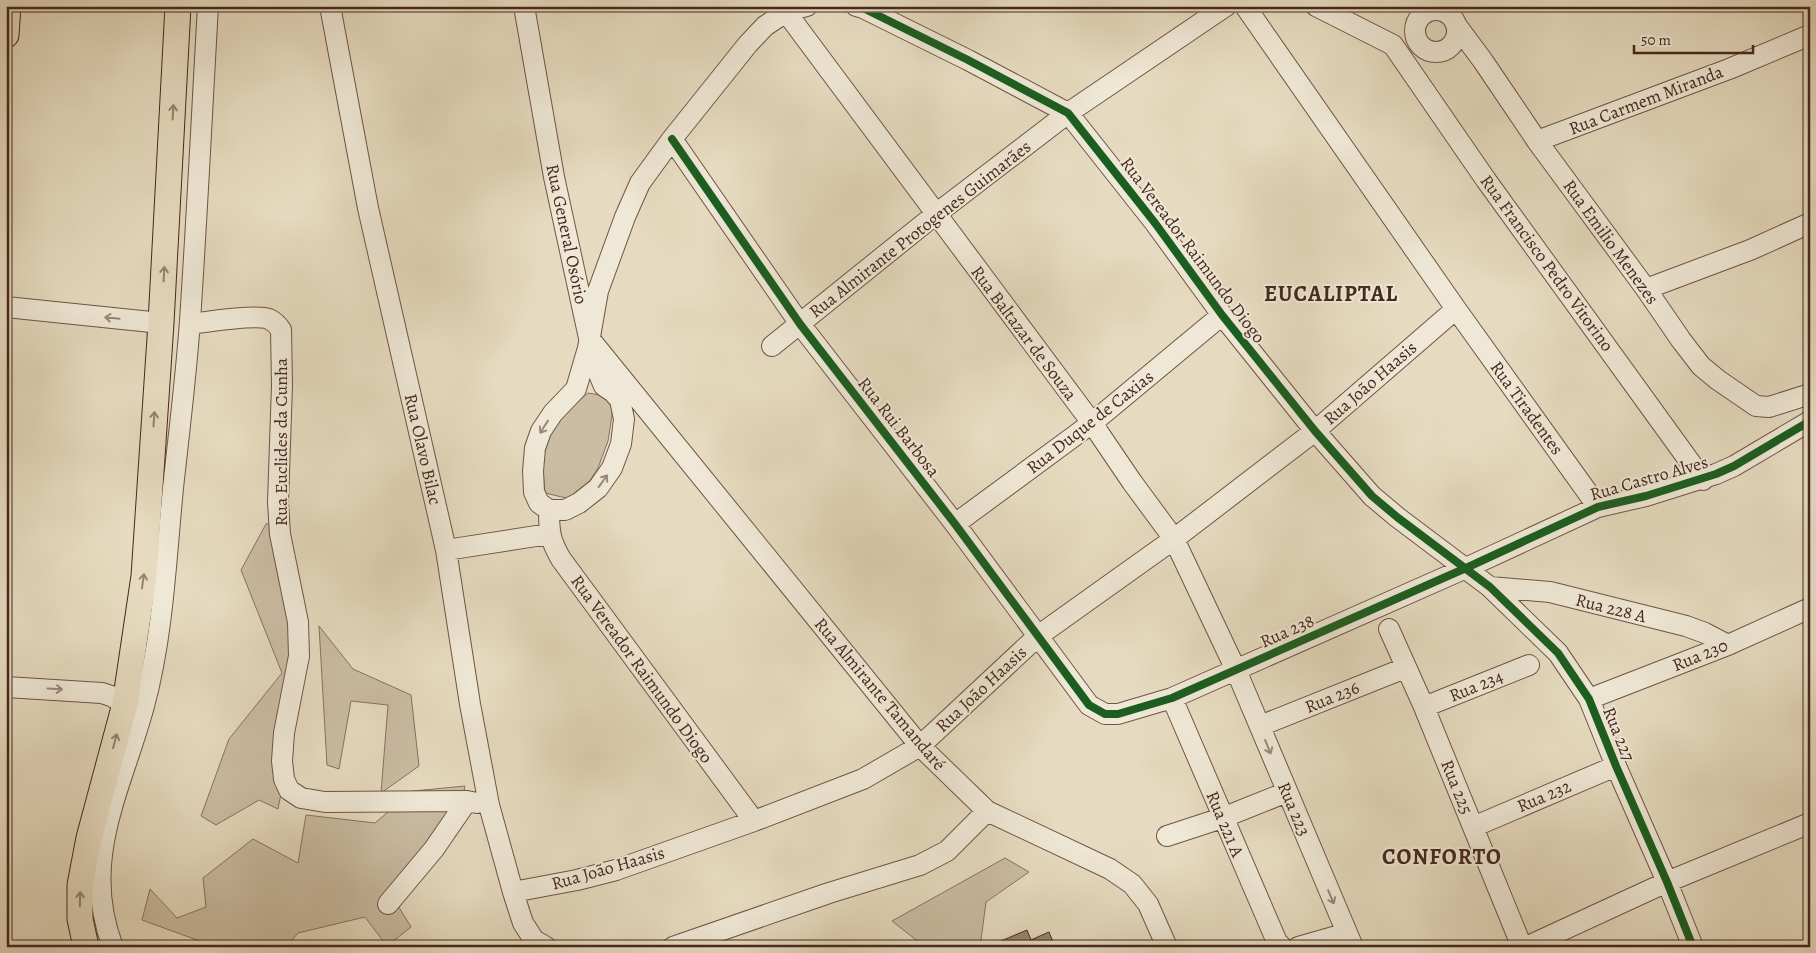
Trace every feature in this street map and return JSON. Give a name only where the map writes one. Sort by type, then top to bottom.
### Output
[{"type":"main road","points":[[6,35],[8,6]]},
{"type":"main road","points":[[86,947],[80,919],[80,885],[90,838],[125,704],[144,576],[161,323],[178,6]]},
{"type":"street","points":[[113,947],[102,908],[100,878],[109,814],[144,707],[159,629],[190,324],[208,6]]},
{"type":"street","name":"Rua Olavo Bilac","points":[[330,6],[368,208],[446,550],[470,704],[489,805],[523,923],[534,940],[546,947]]},
{"type":"street","name":"Rua General Osório","points":[[524,6],[554,177],[588,343],[669,435]]},
{"type":"street","points":[[576,390],[588,343],[598,291],[625,217],[640,183],[672,138],[748,44],[765,26],[786,12],[807,6]]},
{"type":"street","name":"Rua Almirante Protogenes Guimarães","points":[[772,346],[936,214],[1068,114],[1226,6]]},
{"type":"street","name":"Rua Tiradentes","points":[[1245,6],[1456,309],[1598,507]]},
{"type":"street","points":[[1316,6],[1393,45],[1418,42]]},
{"type":"street","name":"Rua Vereador Raimundo Diogo","points":[[861,7],[968,60],[1068,114],[1155,224],[1222,316],[1315,431],[1372,496],[1466,568]]},
{"type":"street","points":[[1440,52],[1448,49],[1454,43],[1457,35],[1457,26],[1449,14],[1435,8],[1420,18],[1415,34],[1418,42],[1432,52],[1458,54],[1483,61]]},
{"type":"street","name":"Rua Baltazar de Souza","points":[[786,12],[1092,423],[1174,539],[1236,670]]},
{"type":"street","name":"Rua Emilio Menezes","points":[[1457,26],[1537,141],[1646,289],[1681,340],[1702,366],[1718,380],[1756,406],[1768,407],[1810,394]]},
{"type":"street","name":"Rua Carmem Miranda","points":[[1537,141],[1730,69],[1810,34]]},
{"type":"street","name":"Rua Francisco Pedro Vitorino","points":[[1393,45],[1486,180],[1703,480]]},
{"type":"street","name":"Rua Rui Barbosa","points":[[672,138],[800,324],[955,524],[1089,705],[1104,714],[1118,714]]},
{"type":"street","points":[[1646,289],[1750,250],[1810,222]]},
{"type":"street","points":[[6,307],[161,323]]},
{"type":"street","name":"Rua João Haasis","points":[[513,892],[578,880],[616,870],[754,821],[863,779],[920,746],[1038,636],[1174,539],[1315,431],[1456,309]]},
{"type":"street","name":"Rua Duque de Caxias","points":[[955,524],[1092,423],[1222,316]]},
{"type":"street","name":"Rua Euclides da Cunha","points":[[190,324],[216,320],[267,318],[276,323],[281,330],[282,385],[278,502],[280,534],[298,622],[299,656],[284,733],[282,761],[284,780],[288,790],[301,798],[325,802],[467,802],[489,805]]},
{"type":"street","points":[[588,343],[604,386]]},
{"type":"street","points":[[589,385],[604,386],[620,400],[624,419],[621,444],[612,468],[598,488],[579,503],[557,510],[539,503],[534,492],[533,471],[535,448],[541,431],[549,419],[576,390],[589,385]]},
{"type":"street","name":"Rua Castro Alves","points":[[1466,568],[1598,507],[1703,480],[1734,466],[1810,422]]},
{"type":"street","name":"Rua Almirante Tamandaré","points":[[669,435],[920,746],[987,811],[1110,869],[1132,884],[1148,904],[1167,947]]},
{"type":"street","name":"Rua Vereador Raimundo Diogo","points":[[557,510],[549,534],[561,560],[754,821]]},
{"type":"street","points":[[446,550],[549,534]]},
{"type":"street","name":"Rua 227","points":[[1466,568],[1490,587],[1558,653],[1589,699],[1693,947]]},
{"type":"street","name":"Rua 238","points":[[1118,714],[1172,698],[1466,568]]},
{"type":"street","name":"Rua 228 A","points":[[1490,587],[1550,592],[1686,626],[1728,644]]},
{"type":"street","name":"Rua 230","points":[[1589,699],[1728,644],[1810,608]]},
{"type":"street","name":"Rua 225","points":[[1389,629],[1424,707],[1522,947]]},
{"type":"street","name":"Rua 234","points":[[1424,707],[1529,664]]},
{"type":"street","name":"Rua 236","points":[[1260,726],[1405,668]]},
{"type":"street","name":"Rua 223","points":[[1236,670],[1350,940]]},
{"type":"street","points":[[6,687],[102,693],[125,704]]},
{"type":"street","name":"Rua 221 A","points":[[1172,698],[1222,818],[1277,942],[1282,947]]},
{"type":"street","name":"Rua 232","points":[[1473,827],[1616,766]]},
{"type":"street","points":[[1167,836],[1222,818],[1287,792]]},
{"type":"street","points":[[388,904],[434,850],[467,802]]},
{"type":"street","points":[[673,947],[829,893],[920,865],[947,851],[987,811]]},
{"type":"street","points":[[1526,947],[1667,882],[1808,827]]},
{"type":"street","points":[[1298,947],[1350,940]]},
{"type":"shaded area","points":[[588,393],[612,397],[612,415],[608,441],[598,468],[583,491],[566,498],[545,493],[542,461],[554,422]]},
{"type":"shaded area","points":[[278,522],[300,698],[278,809],[259,800],[216,825],[201,816],[229,739],[282,673],[241,570],[266,524]]},
{"type":"shaded area","points":[[319,626],[353,669],[411,695],[419,766],[381,793],[388,705],[351,701],[339,769],[327,765]]},
{"type":"shaded area","points":[[465,786],[456,836],[389,891],[411,927],[387,946],[365,917],[298,933],[286,947],[216,947],[142,920],[150,889],[177,918],[206,907],[203,878],[253,839],[298,863],[306,815],[375,823],[413,791]]},
{"type":"shaded area","points":[[1005,858],[1029,872],[986,902],[980,947],[925,947],[892,921]]},
{"type":"building","points":[[1027,930],[1031,940],[1049,932],[1055,947],[987,947]]},
{"type":"cycle path","points":[[856,6],[968,60],[1068,113],[1155,223],[1222,315],[1315,431],[1372,496],[1490,587],[1558,653],[1589,699],[1693,947]]},
{"type":"cycle path","points":[[672,139],[800,324],[955,524],[1089,705],[1105,714],[1118,714],[1172,698],[1466,568],[1598,507],[1646,496],[1716,474],[1734,466],[1810,421]]},
{"type":"district","name":"EUCALIPTAL","points":[[1331,294]]},
{"type":"district","name":"CONFORTO","points":[[1442,857]]}]
